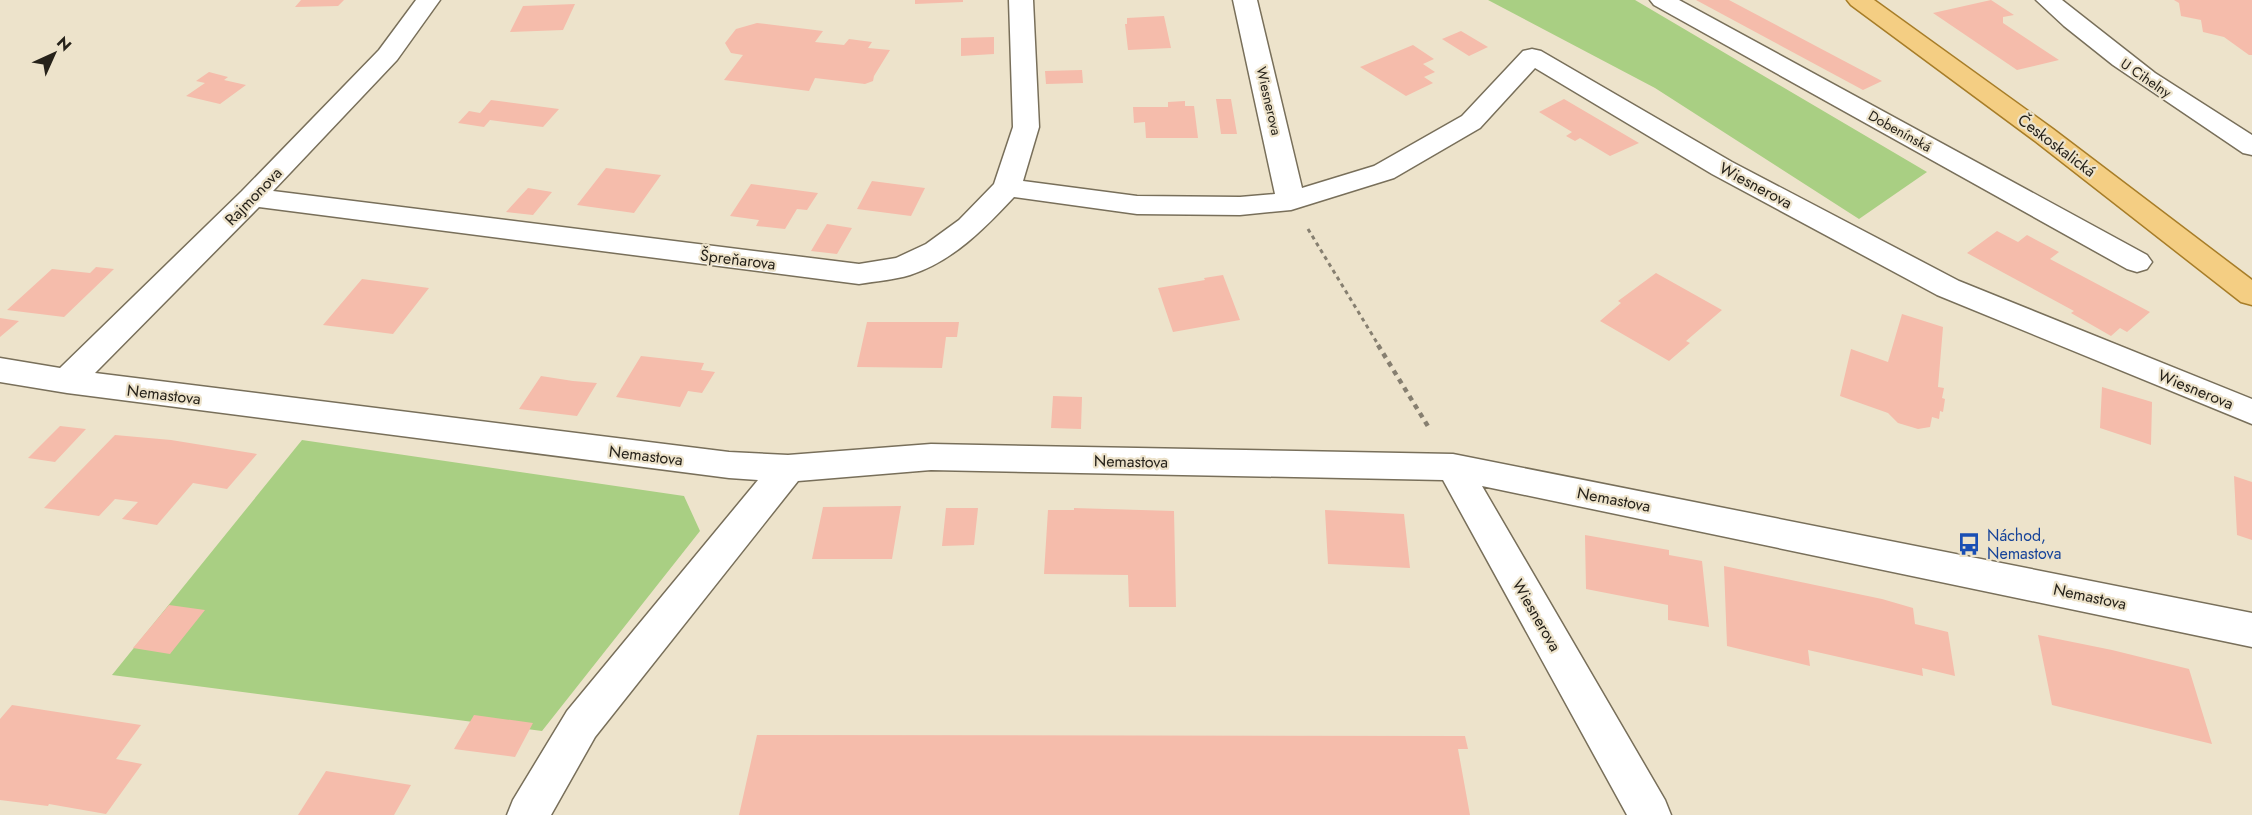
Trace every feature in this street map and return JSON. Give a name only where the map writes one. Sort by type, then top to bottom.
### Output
[{"type":"main road","name":"Českoskalická","points":[[1859,0],[1894,23],[2044,135],[2252,295]]},
{"type":"street","name":"Rajmonova","points":[[67,381],[252,197],[388,56],[428,0]]},
{"type":"street","name":"Špreňarova","points":[[252,197],[859,274],[902,267],[936,251],[969,227],[1007,187],[1026,126],[1021,0]]},
{"type":"street","name":"Wiesnerova","points":[[1245,0],[1291,201],[1384,172],[1471,123],[1532,56],[1722,168],[1948,288],[2252,412]]},
{"type":"street","name":"Dobenínská","points":[[1662,0],[2137,262]]},
{"type":"street","name":"U Cihelny","points":[[2048,0],[2110,53],[2252,147]]},
{"type":"street","points":[[1007,187],[1137,205],[1240,206],[1291,201]]},
{"type":"street","name":"Nemastova","points":[[0,370],[67,381],[729,465],[788,468],[931,457],[1453,467],[2252,630]]},
{"type":"street","name":"Wiesnerova","points":[[1453,467],[1650,815]]},
{"type":"street","points":[[528,815],[581,724],[788,468]]},
{"type":"path","points":[[1291,201],[1453,467]]},
{"type":"green space","points":[[1488,0],[1635,0],[1927,172],[1859,219],[1655,88]]},
{"type":"green space","points":[[302,440],[684,496],[700,531],[542,731],[112,675]]},
{"type":"building","points":[[301,0],[344,0],[338,6],[295,7]]},
{"type":"building","points":[[915,0],[963,0],[963,2],[915,4]]},
{"type":"building","points":[[1696,0],[1729,0],[1882,81],[1863,90]]},
{"type":"building","points":[[1991,0],[2014,15],[2003,17],[2003,23],[2059,60],[2017,70],[1933,13]]},
{"type":"building","points":[[2174,0],[2252,0],[2252,55],[2224,37],[2203,32],[2201,20],[2181,16],[2179,3]]},
{"type":"building","points":[[575,4],[563,30],[510,32],[523,6]]},
{"type":"building","points":[[1164,16],[1171,48],[1128,50],[1125,24],[1127,24],[1127,18]]},
{"type":"building","points":[[757,23],[823,31],[815,42],[844,45],[849,39],[872,42],[868,48],[890,50],[873,81],[865,84],[815,78],[809,91],[724,80],[743,55],[731,53],[725,43],[736,29]]},
{"type":"building","points":[[1461,31],[1488,47],[1469,56],[1442,39]]},
{"type":"building","points":[[994,37],[994,54],[961,56],[961,38]]},
{"type":"building","points":[[1413,45],[1434,59],[1423,64],[1435,72],[1424,77],[1433,83],[1406,96],[1360,67]]},
{"type":"building","points":[[1082,70],[1083,83],[1046,84],[1045,71]]},
{"type":"building","points":[[209,72],[228,77],[224,80],[246,85],[220,104],[186,96],[205,83],[196,81]]},
{"type":"building","points":[[1216,99],[1231,99],[1237,134],[1221,134]]},
{"type":"building","points":[[1564,99],[1639,143],[1610,156],[1580,138],[1575,141],[1566,136],[1572,132],[1539,112]]},
{"type":"building","points":[[491,100],[559,109],[543,127],[490,120],[484,127],[458,123],[469,111],[480,113]]},
{"type":"building","points":[[1185,101],[1185,106],[1194,106],[1198,138],[1146,138],[1145,122],[1134,123],[1133,107],[1168,107],[1168,102]]},
{"type":"building","points":[[606,168],[661,175],[634,213],[577,205]]},
{"type":"building","points":[[872,181],[925,188],[911,216],[857,209]]},
{"type":"building","points":[[751,184],[818,193],[807,210],[797,209],[785,229],[756,226],[759,220],[730,216]]},
{"type":"building","points":[[528,188],[552,192],[533,215],[506,212]]},
{"type":"building","points":[[827,224],[852,228],[837,254],[811,251]]},
{"type":"building","points":[[1997,231],[2018,242],[2027,235],[2059,252],[2050,259],[2150,312],[2127,332],[2120,328],[2111,336],[2071,313],[2074,311],[1967,253]]},
{"type":"building","points":[[96,267],[114,269],[64,317],[7,310],[52,269],[90,273]]},
{"type":"building","points":[[1656,273],[1722,310],[1686,341],[1690,343],[1669,361],[1600,321],[1621,303],[1618,301]]},
{"type":"building","points":[[1223,275],[1240,320],[1173,332],[1158,288]]},
{"type":"building","points":[[362,279],[429,288],[393,334],[323,325]]},
{"type":"building","points":[[1902,314],[1943,327],[1938,387],[1944,388],[1942,398],[1945,399],[1943,412],[1940,411],[1939,419],[1932,417],[1930,427],[1918,429],[1898,423],[1888,413],[1840,396],[1851,349],[1888,362]]},
{"type":"building","points":[[0,318],[19,321],[0,337]]},
{"type":"building","points":[[867,322],[959,322],[957,337],[946,337],[942,368],[857,367]]},
{"type":"building","points":[[641,356],[704,363],[701,370],[715,372],[702,393],[688,391],[680,407],[616,397]]},
{"type":"building","points":[[541,376],[597,383],[577,416],[519,409]]},
{"type":"building","points":[[2102,387],[2152,402],[2151,445],[2100,428]]},
{"type":"building","points":[[1053,396],[1082,397],[1081,429],[1051,428]]},
{"type":"building","points":[[60,426],[86,429],[55,462],[28,458]]},
{"type":"building","points":[[115,435],[171,440],[257,454],[227,489],[193,483],[157,525],[122,519],[138,502],[115,499],[99,516],[44,508]]},
{"type":"building","points":[[2234,476],[2252,482],[2252,540],[2237,535]]},
{"type":"building","points":[[901,506],[892,559],[812,559],[823,507]]},
{"type":"building","points":[[946,508],[978,508],[974,545],[942,546]]},
{"type":"building","points":[[1074,508],[1174,511],[1176,607],[1129,607],[1128,575],[1044,574],[1048,510],[1074,510]]},
{"type":"building","points":[[1325,510],[1404,514],[1410,568],[1328,564]]},
{"type":"building","points":[[1585,535],[1669,550],[1669,555],[1702,561],[1709,627],[1668,620],[1668,605],[1586,589]]},
{"type":"building","points":[[1724,566],[1882,599],[1913,608],[1915,624],[1948,632],[1955,676],[1922,668],[1923,676],[1808,650],[1810,666],[1727,646]]},
{"type":"building","points":[[169,605],[205,610],[170,654],[133,648]]},
{"type":"building","points":[[2038,635],[2189,669],[2212,744],[2052,705]]},
{"type":"building","points":[[12,705],[141,725],[116,759],[142,764],[106,814],[49,804],[48,806],[0,800],[0,719]]},
{"type":"building","points":[[474,715],[533,723],[515,757],[454,749]]},
{"type":"building","points":[[757,735],[1465,736],[1468,749],[1458,749],[1470,815],[739,815]]},
{"type":"building","points":[[326,771],[411,785],[394,815],[298,815]]},
{"type":"place","name":"Náchod, Nemastova","points":[[1969,544]]}]
